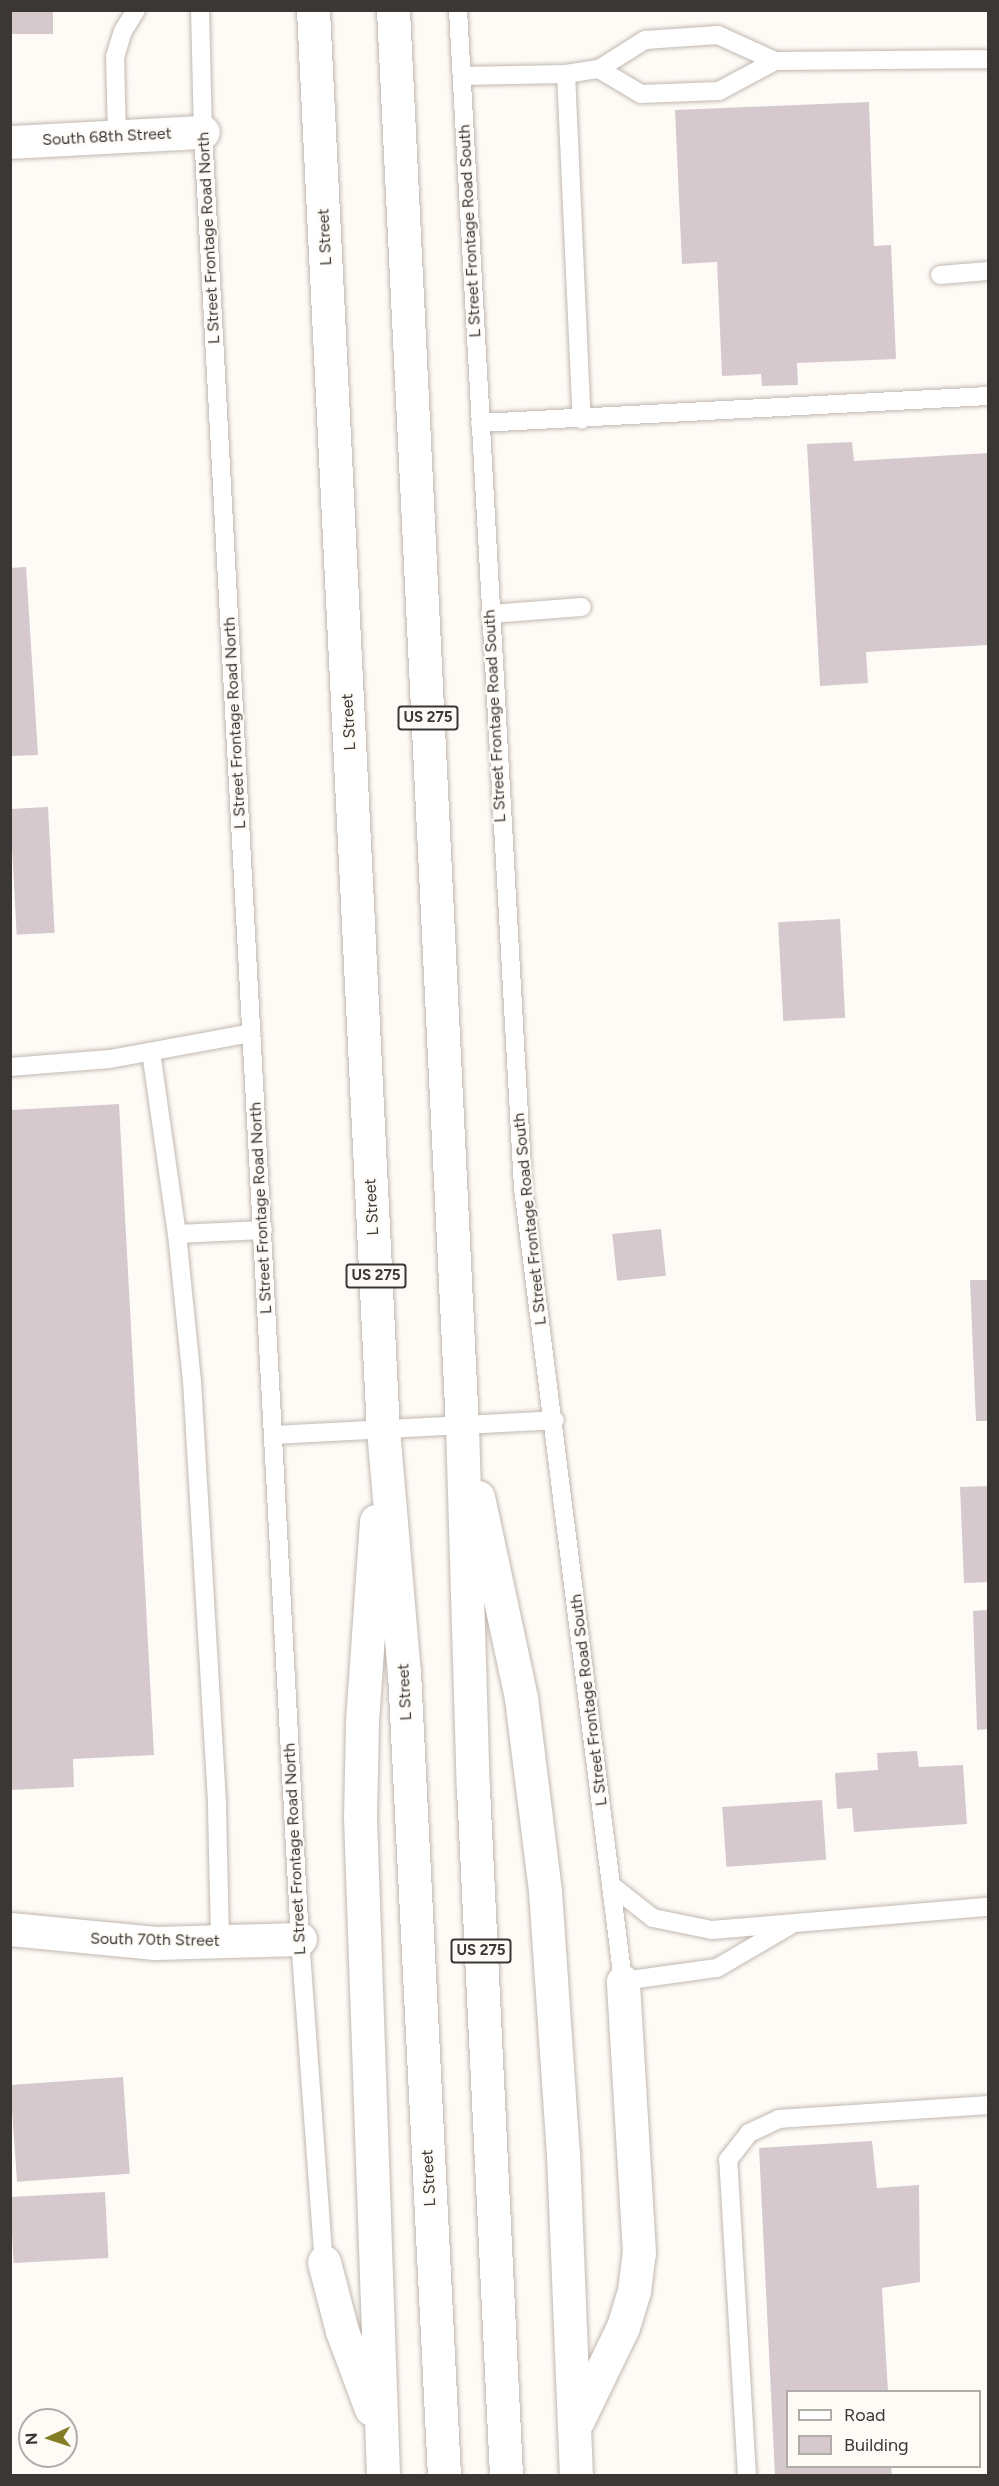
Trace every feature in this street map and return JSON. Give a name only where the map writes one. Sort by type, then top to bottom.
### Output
[{"type":"main road","name":"L Street","points":[[313,10],[383,1429],[404,1672],[444,2475]]},
{"type":"main road","name":"US 275","points":[[393,10],[462,1425],[473,1788],[506,2475]]},
{"type":"main road","name":"South 68th Street","points":[[10,142],[203,132]]},
{"type":"main road","points":[[462,1425],[521,1698],[545,1890],[562,2141],[576,2475]]},
{"type":"main road","points":[[383,1429],[362,1723],[360,1816],[383,2475]]},
{"type":"main road","name":"South 70th Street","points":[[10,1929],[96,1940],[300,1939]]},
{"type":"main road","points":[[574,2430],[623,2327],[639,2253],[623,1981]]},
{"type":"main road","points":[[324,2262],[342,2331],[381,2436]]},
{"type":"lane","points":[[117,136],[115,57],[123,31],[136,10]]},
{"type":"lane","name":"L Street Frontage Road North","points":[[200,10],[203,132],[300,1939],[324,2262]]},
{"type":"lane","name":"L Street Frontage Road South","points":[[458,10],[520,1153],[623,1981]]},
{"type":"lane","points":[[462,76],[566,74],[598,69],[645,40],[718,35],[775,61],[988,59]]},
{"type":"lane","points":[[598,69],[641,94],[720,91],[775,61]]},
{"type":"lane","points":[[566,74],[582,420]]},
{"type":"lane","points":[[940,275],[988,271]]},
{"type":"lane","points":[[480,423],[582,420],[988,396]]},
{"type":"lane","points":[[490,614],[582,607]]},
{"type":"lane","points":[[10,1067],[110,1059],[252,1033]]},
{"type":"lane","points":[[151,1052],[177,1234],[192,1392],[217,1807],[220,1941]]},
{"type":"lane","points":[[177,1234],[262,1230]]},
{"type":"lane","points":[[273,1435],[555,1420]]},
{"type":"lane","points":[[611,1886],[652,1918],[670,1924],[712,1930],[789,1926],[865,1916],[988,1907]]},
{"type":"lane","points":[[623,1981],[717,1968],[789,1926]]},
{"type":"lane","points":[[747,2475],[728,2160],[749,2133],[779,2119],[988,2105]]},
{"type":"building","points":[[10,10],[53,10],[53,34],[10,34]]},
{"type":"building","points":[[869,102],[874,246],[891,245],[896,359],[797,363],[798,385],[762,386],[761,374],[722,376],[717,262],[682,264],[675,110]]},
{"type":"building","points":[[852,442],[854,461],[988,453],[988,645],[866,652],[868,683],[820,686],[807,444]]},
{"type":"building","points":[[26,567],[38,755],[10,756],[10,568]]},
{"type":"building","points":[[48,807],[55,933],[17,935],[10,809]]},
{"type":"building","points":[[840,919],[845,1018],[783,1021],[778,922]]},
{"type":"building","points":[[119,1104],[154,1755],[73,1759],[74,1787],[10,1790],[10,1110]]},
{"type":"building","points":[[661,1229],[666,1276],[617,1281],[612,1234]]},
{"type":"building","points":[[970,1280],[988,1280],[988,1421],[976,1421]]},
{"type":"building","points":[[988,1486],[988,1582],[964,1583],[960,1487]]},
{"type":"building","points":[[988,1610],[988,1729],[977,1730],[973,1611]]},
{"type":"building","points":[[917,1751],[919,1767],[963,1765],[967,1824],[854,1832],[852,1808],[837,1809],[835,1773],[878,1770],[877,1753]]},
{"type":"building","points":[[822,1800],[826,1860],[726,1867],[722,1807]]},
{"type":"building","points":[[123,2077],[130,2174],[17,2182],[10,2085]]},
{"type":"building","points":[[872,2141],[877,2188],[919,2185],[920,2282],[882,2288],[888,2390],[786,2390],[786,2468],[891,2468],[892,2476],[775,2476],[759,2148]]},
{"type":"building","points":[[105,2192],[108,2258],[14,2263],[10,2197]]}]
